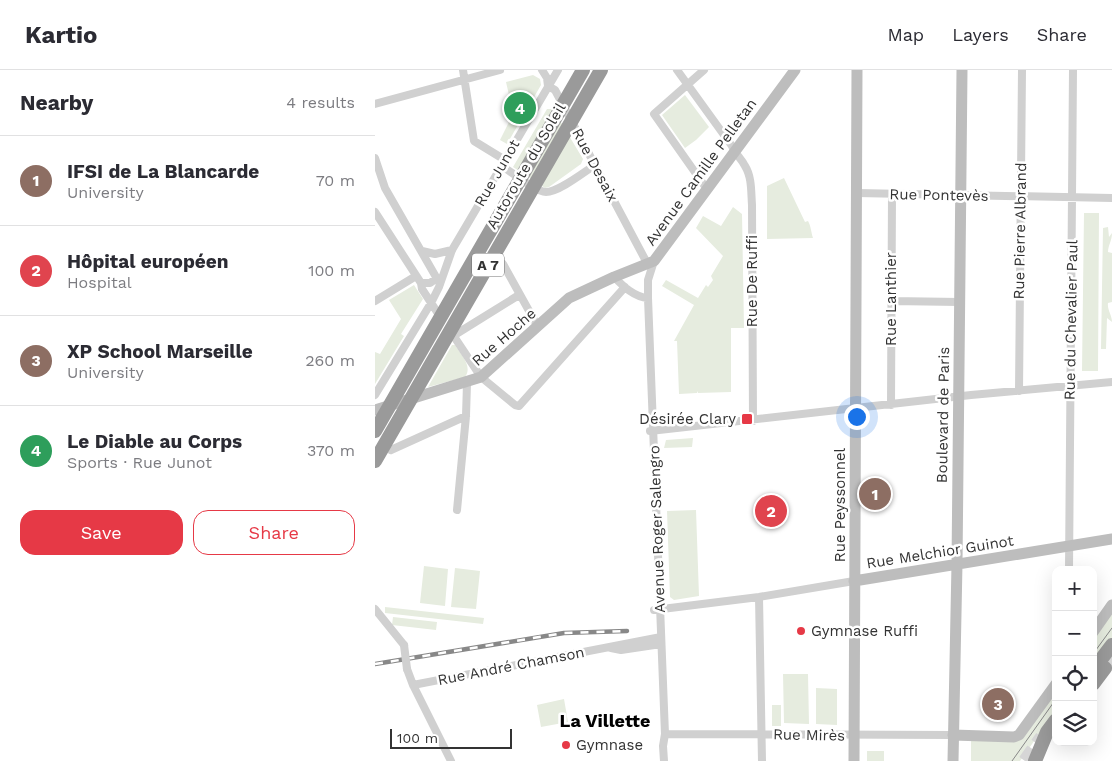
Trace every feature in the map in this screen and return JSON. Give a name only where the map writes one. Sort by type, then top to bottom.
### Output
[{"type":"highway","name":"Autoroute du Soleil","points":[[375,431],[583,70]]},
{"type":"highway","name":"Autoroute du Soleil","points":[[375,461],[601,70]]},
{"type":"highway","points":[[1099,669],[1112,645]]},
{"type":"highway","points":[[1035,761],[1047,732],[1052,725]]},
{"type":"highway","points":[[1042,761],[1052,745]]},
{"type":"street","points":[[463,70],[474,141],[538,190],[547,192],[557,189],[595,165]]},
{"type":"street","points":[[375,104],[500,70]]},
{"type":"street","name":"Rue Desaix","points":[[542,70],[547,78],[548,86],[555,90],[595,165],[651,262]]},
{"type":"street","name":"Rue Junot","points":[[375,395],[431,303],[452,250],[558,70]]},
{"type":"street","name":"Rue De Ruffi","points":[[677,70],[746,167],[751,183],[753,421]]},
{"type":"street","points":[[704,70],[654,114],[708,188]]},
{"type":"street","name":"Avenue Camille Pelletan","points":[[648,298],[651,262],[708,188],[733,148],[795,70]]},
{"type":"street","name":"Rue Peyssonnel","points":[[854,761],[857,70]]},
{"type":"street","name":"Boulevard de Paris","points":[[953,761],[963,70]]},
{"type":"street","name":"Rue Pierre Albrand","points":[[1019,391],[1022,70]]},
{"type":"street","name":"Rue du Chevalier Paul","points":[[1069,566],[1073,70]]},
{"type":"street","points":[[375,158],[378,182],[385,188],[439,281],[421,283]]},
{"type":"street","name":"Rue Pontevès","points":[[857,193],[1112,198]]},
{"type":"street","name":"Rue Lanthier","points":[[891,405],[892,194]]},
{"type":"street","points":[[375,212],[421,283],[422,289],[481,377],[515,405],[519,406],[625,287]]},
{"type":"street","points":[[422,251],[435,254],[452,250]]},
{"type":"street","name":"Rue Hoche","points":[[375,410],[467,383],[481,377],[569,298],[651,262]]},
{"type":"street","points":[[503,264],[538,327]]},
{"type":"street","points":[[375,301],[416,276]]},
{"type":"street","points":[[614,277],[642,298],[648,298]]},
{"type":"street","points":[[453,336],[519,295]]},
{"type":"street","name":"Avenue Roger Salengro","points":[[648,298],[657,610],[661,641],[665,734],[663,746],[664,761]]},
{"type":"street","points":[[891,301],[960,302]]},
{"type":"street","points":[[651,431],[1112,382]]},
{"type":"street","points":[[457,510],[466,416],[467,383]]},
{"type":"street","points":[[391,450],[466,416]]},
{"type":"street","name":"Rue Melchior Guinot","points":[[657,610],[759,597],[1112,539]]},
{"type":"street","points":[[759,597],[762,761]]},
{"type":"street","points":[[1097,627],[1112,606]]},
{"type":"street","points":[[375,609],[404,645],[407,669],[413,685],[451,761]]},
{"type":"street","name":"Rue André Chamson","points":[[413,685],[609,648],[621,650],[661,641]]},
{"type":"street","points":[[953,735],[1014,737],[1019,735],[1052,689]]},
{"type":"street","name":"Rue Mirès","points":[[665,734],[953,735]]},
{"type":"shaded area","points":[[533,75],[540,79],[541,85],[507,144],[500,140],[514,112],[510,110],[513,105],[511,104],[506,82]]},
{"type":"shaded area","points":[[685,95],[709,127],[685,148],[662,115]]},
{"type":"shaded area","points":[[547,109],[553,109],[583,159],[581,164],[545,188],[513,167]]},
{"type":"shaded area","points":[[784,178],[805,222],[808,221],[809,223],[813,238],[767,239],[767,186]]},
{"type":"shaded area","points":[[733,207],[742,214],[744,328],[731,328],[731,392],[698,393],[698,391],[697,393],[679,394],[677,341],[674,341],[694,305],[662,286],[666,280],[698,298],[706,285],[708,287],[713,280],[711,276],[723,256],[696,228],[703,216],[721,226]]},
{"type":"shaded area","points":[[1084,213],[1099,213],[1098,371],[1082,371]]},
{"type":"shaded area","points":[[1108,227],[1109,237],[1112,233],[1108,252],[1112,253],[1112,302],[1108,303],[1108,306],[1112,322],[1107,318],[1106,349],[1101,349],[1103,228]]},
{"type":"shaded area","points":[[414,285],[423,299],[401,334],[404,336],[375,384],[375,352],[380,354],[401,319],[389,300]]},
{"type":"shaded area","points":[[452,345],[455,345],[467,365],[468,369],[465,377],[428,387]]},
{"type":"shaded area","points":[[693,438],[692,447],[664,448],[666,440]]},
{"type":"shaded area","points":[[696,510],[699,596],[674,600],[670,597],[667,511]]},
{"type":"shaded area","points":[[424,566],[448,569],[445,606],[420,603]]},
{"type":"shaded area","points":[[455,568],[480,571],[476,609],[451,607]]},
{"type":"shaded area","points":[[385,607],[484,618],[483,624],[385,613]]},
{"type":"shaded area","points":[[1112,611],[1112,638],[1097,655],[1097,632]]},
{"type":"shaded area","points":[[393,617],[437,622],[436,630],[392,625]]},
{"type":"shaded area","points":[[783,674],[808,674],[809,724],[784,723]]},
{"type":"shaded area","points":[[816,688],[837,689],[837,725],[816,724]]},
{"type":"shaded area","points":[[1052,696],[1052,716],[1020,761],[971,761],[971,741],[1017,740]]},
{"type":"shaded area","points":[[564,699],[568,722],[541,727],[537,705]]},
{"type":"shaded area","points":[[772,705],[781,705],[781,726],[772,726]]},
{"type":"shaded area","points":[[867,751],[884,751],[884,761],[867,761]]},
{"type":"tunnel","points":[[1105,668],[1112,657]]},
{"type":"tunnel","points":[[1025,761],[1042,737]]},
{"type":"tram line","points":[[1097,649],[1112,628]]},
{"type":"tram line","points":[[1012,761],[1055,701]]},
{"type":"railway","points":[[375,664],[564,633],[627,631]]},
{"type":"place","name":"Le Diable au Corps","points":[[520,108]]},
{"type":"place","name":"Désirée Clary","points":[[747,419]]},
{"type":"place","name":"IFSI de La Blancarde","points":[[875,494]]},
{"type":"place","name":"Hôpital européen","points":[[771,511]]},
{"type":"place","name":"Gymnase Ruffi","points":[[801,631]]},
{"type":"place","name":"XP School Marseille","points":[[998,704]]},
{"type":"place","name":"Gymnase","points":[[566,745]]},
{"type":"district","name":"La Villette","points":[[605,720]]}]
